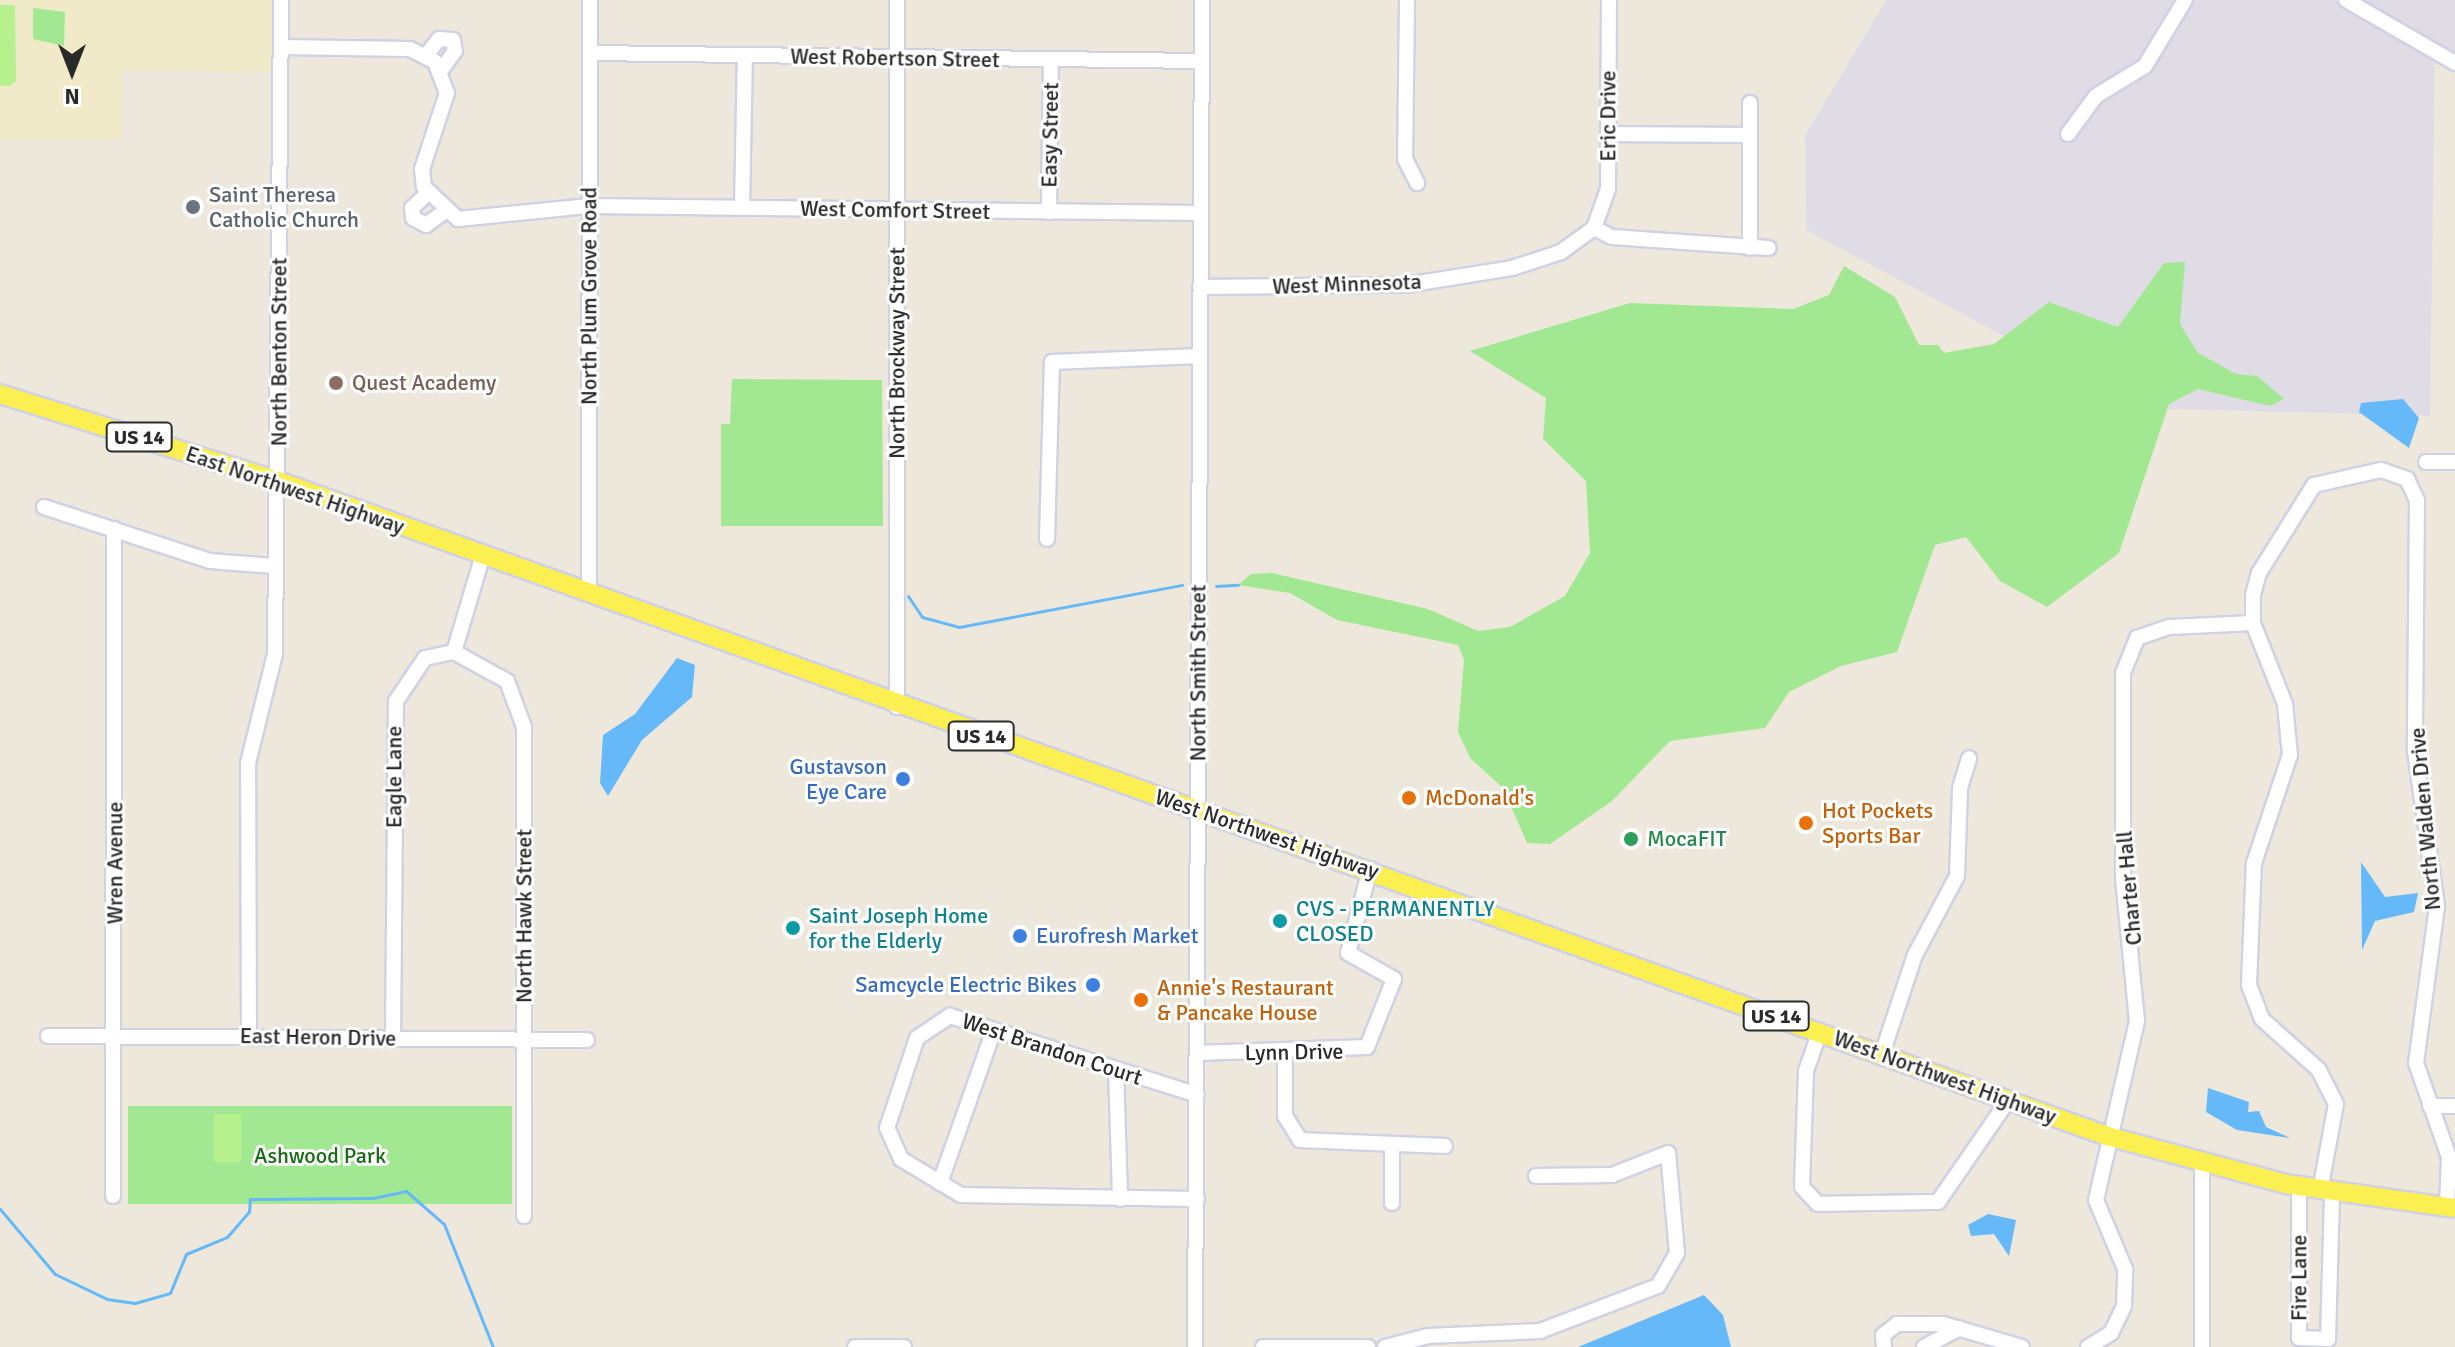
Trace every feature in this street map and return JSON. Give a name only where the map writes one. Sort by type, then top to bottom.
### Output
[{"type":"main road","name":"East Northwest Highway","points":[[0,394],[278,481],[589,592]]},
{"type":"main road","name":"West Northwest Highway","points":[[589,592],[897,707],[1198,808],[2107,1136],[2202,1167],[2326,1192],[2453,1209]]},
{"type":"street","name":"North Benton Street","points":[[249,1035],[248,763],[273,673],[278,481],[281,0]]},
{"type":"street","name":"North Plum Grove Road","points":[[589,592],[590,0]]},
{"type":"street","name":"North Brockway Street","points":[[897,0],[897,707]]},
{"type":"street","name":"North Smith Street","points":[[1195,1347],[1202,0]]},
{"type":"street","points":[[1407,0],[1405,159],[1417,183]]},
{"type":"street","name":"Eric Drive","points":[[1594,228],[1608,189],[1609,0]]},
{"type":"street","points":[[2068,134],[2096,96],[2145,66],[2185,0]]},
{"type":"street","points":[[2346,0],[2455,63]]},
{"type":"street","points":[[427,54],[439,39],[453,40],[455,51],[442,69],[442,119],[422,169],[428,193],[444,212]]},
{"type":"street","points":[[281,47],[427,54],[442,69]]},
{"type":"street","name":"West Robertson Street","points":[[590,53],[1200,61]]},
{"type":"street","points":[[742,208],[745,57]]},
{"type":"street","name":"Easy Street","points":[[1049,212],[1051,59]]},
{"type":"street","points":[[1750,103],[1750,248]]},
{"type":"street","points":[[1608,134],[1750,135]]},
{"type":"street","name":"West Comfort Street","points":[[428,193],[412,208],[413,218],[426,225],[444,212],[458,219],[589,206],[1200,213]]},
{"type":"street","points":[[1594,228],[1612,237],[1769,248]]},
{"type":"street","name":"West Minnesota","points":[[1200,287],[1406,285],[1512,268],[1561,252],[1594,228]]},
{"type":"street","points":[[1047,539],[1052,362],[1199,356]]},
{"type":"street","points":[[2426,462],[2455,462]]},
{"type":"street","name":"North Walden Drive","points":[[2253,623],[2259,573],[2314,485],[2354,471],[2407,479],[2417,500],[2415,751],[2437,906],[2416,1063],[2449,1157],[2453,1209]]},
{"type":"street","points":[[44,507],[210,561],[274,566]]},
{"type":"street","name":"Wren Avenue","points":[[113,1196],[114,529]]},
{"type":"street","points":[[454,652],[483,555]]},
{"type":"street","points":[[2253,623],[2285,704],[2290,755],[2254,863],[2249,985],[2262,1019],[2319,1070],[2336,1104],[2326,1192]]},
{"type":"street","name":"Charter Hall","points":[[2088,1347],[2111,1333],[2124,1306],[2125,1269],[2096,1200],[2107,1136],[2130,1072],[2137,1021],[2123,879],[2123,673],[2137,638],[2169,627],[2253,623]]},
{"type":"street","name":"Eagle Lane","points":[[393,1039],[396,701],[425,658],[454,652]]},
{"type":"street","name":"North Hawk Street","points":[[454,652],[507,681],[522,712],[524,1216]]},
{"type":"street","points":[[1882,1054],[1915,955],[1957,876],[1960,788],[1969,758]]},
{"type":"street","name":"Lynn Drive","points":[[1197,1053],[1357,1051],[1374,1040],[1394,979],[1348,953],[1370,869]]},
{"type":"street","name":"West Brandon Court","points":[[1197,1095],[950,1016],[917,1038],[887,1128],[901,1159],[940,1183],[978,1199],[1197,1199]]},
{"type":"street","points":[[940,1183],[994,1030]]},
{"type":"street","points":[[1820,1031],[1806,1071],[1802,1187],[1818,1204],[1938,1202],[2009,1099]]},
{"type":"street","name":"East Heron Drive","points":[[48,1036],[249,1035],[587,1040]]},
{"type":"street","points":[[1285,1052],[1290,1132],[1309,1144],[1445,1146]]},
{"type":"street","points":[[1116,1069],[1120,1199]]},
{"type":"street","points":[[2430,1106],[2455,1106]]},
{"type":"street","points":[[1392,1145],[1392,1203]]},
{"type":"street","points":[[1385,1347],[1428,1336],[1540,1331],[1658,1286],[1677,1253],[1668,1153],[1612,1175],[1536,1176]]},
{"type":"street","points":[[2202,1167],[2202,1347]]},
{"type":"street","name":"Fire Lane","points":[[2299,1187],[2299,1338],[2328,1339],[2326,1192]]},
{"type":"street","points":[[1884,1347],[1883,1335],[1897,1324],[1959,1328],[2022,1347]]},
{"type":"street","points":[[1924,1347],[1959,1328]]},
{"type":"street","points":[[855,1347],[904,1347]]},
{"type":"street","points":[[1263,1347],[1368,1347]]},
{"type":"shaded area","points":[[0,0],[275,0],[274,72],[122,70],[121,140],[0,139]]},
{"type":"shaded area","points":[[1886,0],[2455,0],[2455,63],[2435,53],[2430,416],[2138,408],[1806,230],[1805,135]]},
{"type":"green space","points":[[0,5],[15,5],[16,81],[10,86],[0,86]]},
{"type":"green space","points":[[33,8],[65,12],[64,46],[33,39]]},
{"type":"green space","points":[[2185,262],[2180,324],[2198,353],[2236,374],[2257,376],[2284,399],[2270,406],[2198,389],[2169,404],[2119,553],[2047,607],[2000,581],[1966,537],[1935,545],[1897,652],[1841,666],[1789,692],[1765,728],[1670,741],[1612,801],[1550,844],[1527,843],[1503,788],[1470,758],[1458,732],[1464,660],[1458,645],[1337,620],[1290,593],[1238,585],[1251,574],[1272,573],[1428,609],[1478,631],[1510,627],[1565,596],[1590,553],[1586,481],[1543,439],[1546,398],[1470,351],[1630,303],[1793,309],[1829,295],[1844,266],[1895,297],[1919,345],[1938,345],[1944,353],[1994,344],[2049,302],[2118,327],[2164,263]]},
{"type":"green space","points":[[732,379],[882,380],[883,526],[721,526],[721,424],[730,424]]},
{"type":"green space","name":"Ashwood Park","points":[[128,1106],[512,1106],[512,1204],[128,1204]]},
{"type":"green space","points":[[214,1114],[241,1114],[241,1162],[214,1162]]},
{"type":"water","points":[[2403,399],[2419,418],[2409,448],[2359,412],[2361,403]]},
{"type":"water","points":[[677,658],[695,665],[692,697],[642,740],[608,796],[600,783],[603,735],[635,714]]},
{"type":"water","points":[[2361,862],[2385,897],[2418,893],[2414,912],[2375,921],[2362,950]]},
{"type":"water","points":[[2208,1088],[2249,1102],[2248,1112],[2259,1111],[2266,1127],[2290,1138],[2237,1130],[2206,1112]]},
{"type":"water","points":[[1988,1214],[2016,1220],[2009,1256],[1994,1234],[1971,1236],[1968,1225]]},
{"type":"water","points":[[1704,1295],[1723,1315],[1731,1347],[1578,1347]]},
{"type":"waterway","points":[[908,596],[922,617],[959,627],[1182,585]]},
{"type":"waterway","points":[[1216,586],[1238,585]]},
{"type":"waterway","points":[[0,1209],[55,1274],[107,1299],[135,1303],[170,1293],[186,1254],[227,1237],[249,1212],[250,1199],[373,1198],[406,1191],[444,1224],[493,1347]]},
{"type":"place","name":"Saint Theresa Catholic Church","points":[[193,207]]},
{"type":"place","name":"Quest Academy","points":[[336,383]]},
{"type":"place","name":"Gustavson Eye Care","points":[[903,779]]},
{"type":"place","name":"McDonald's","points":[[1409,798]]},
{"type":"place","name":"Hot Pockets Sports Bar","points":[[1806,823]]},
{"type":"place","name":"MocaFIT","points":[[1631,839]]},
{"type":"place","name":"CVS - PERMANENTLY CLOSED","points":[[1280,921]]},
{"type":"place","name":"Saint Joseph Home for the Elderly","points":[[793,928]]},
{"type":"place","name":"Eurofresh Market","points":[[1020,936]]},
{"type":"place","name":"Samcycle Electric Bikes","points":[[1093,985]]},
{"type":"place","name":"Annie's Restaurant & Pancake House","points":[[1141,1000]]}]
